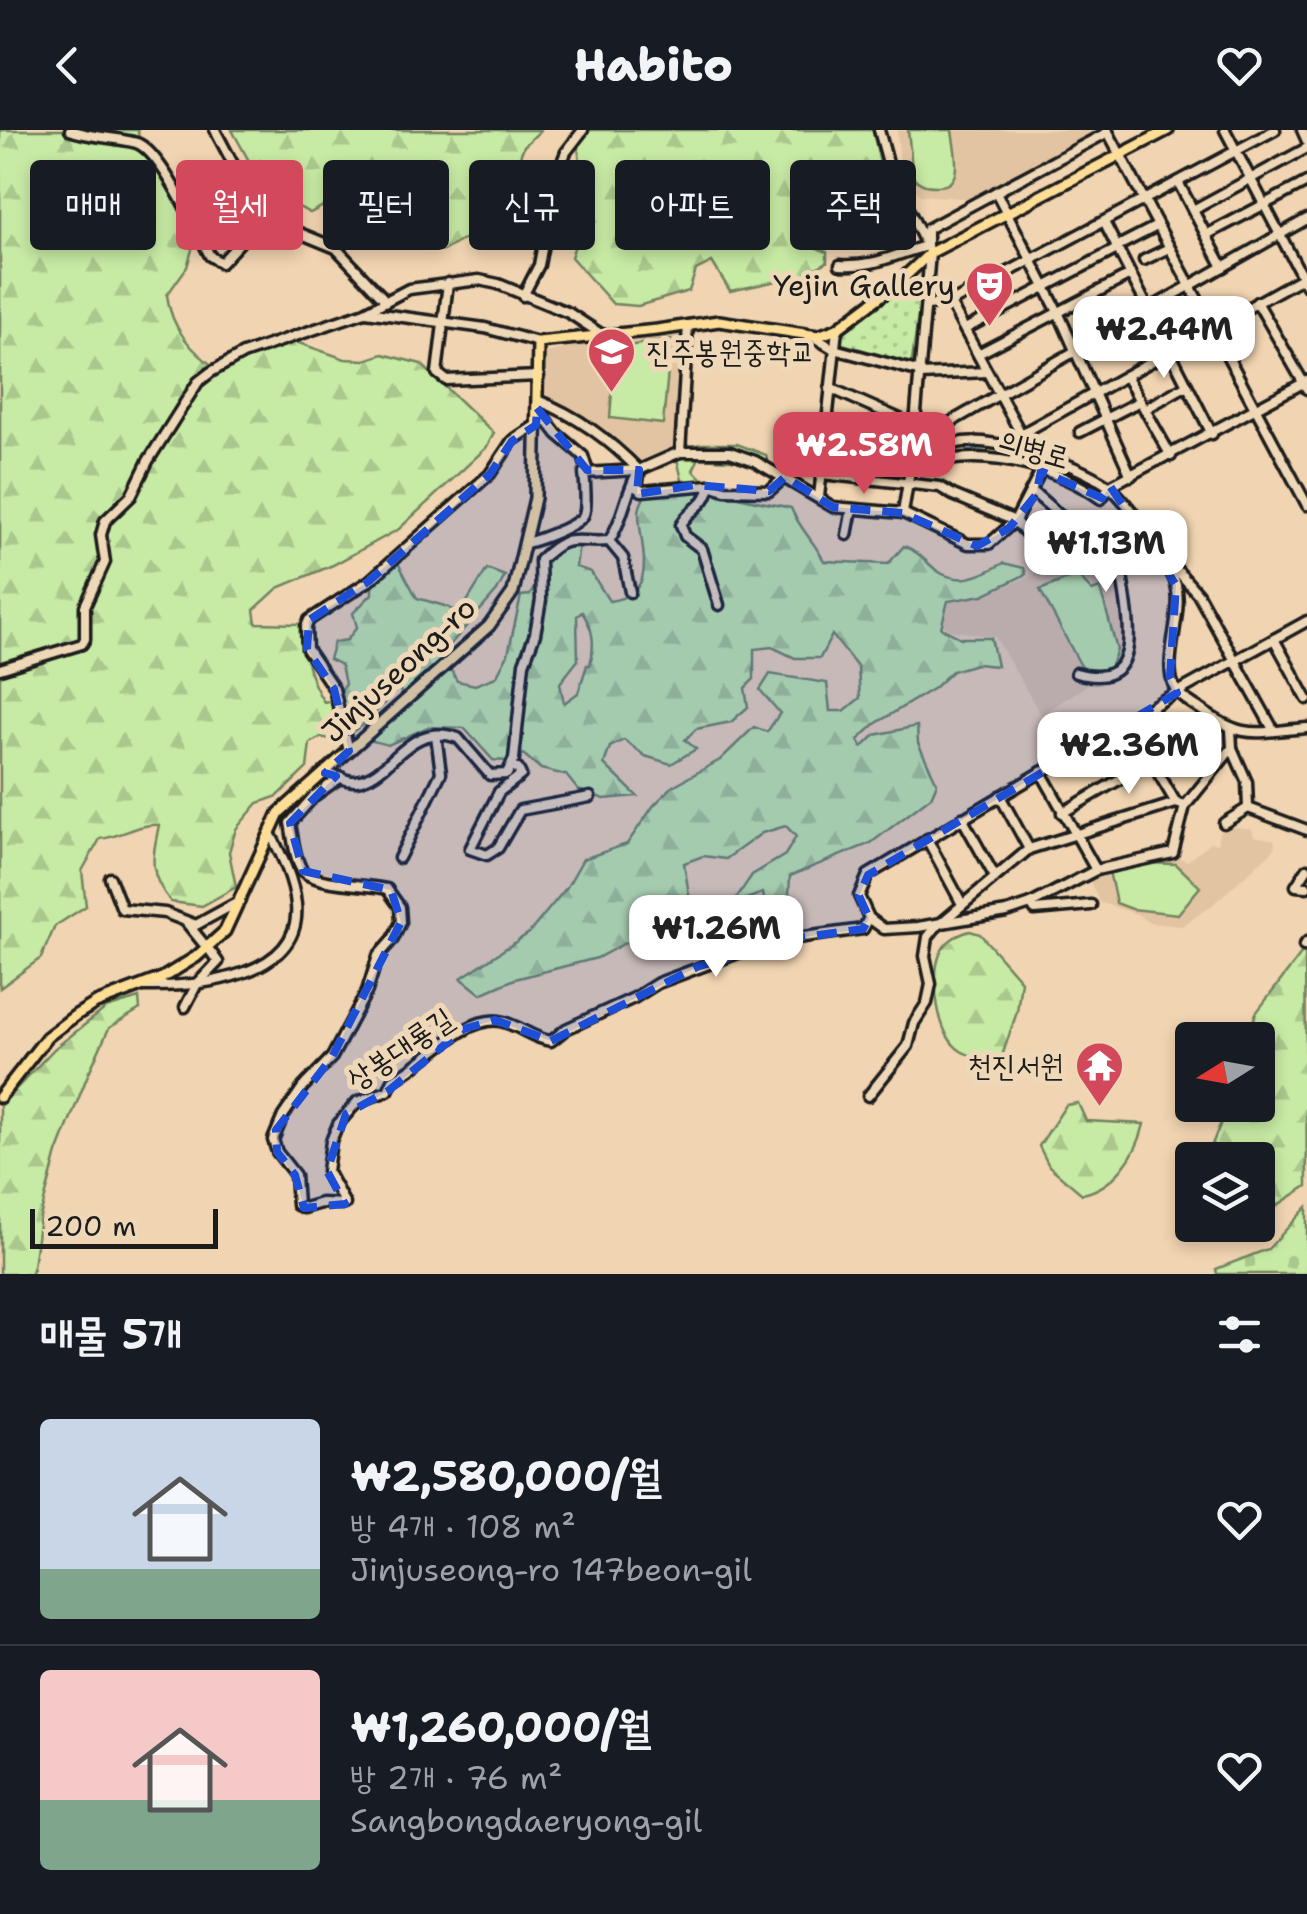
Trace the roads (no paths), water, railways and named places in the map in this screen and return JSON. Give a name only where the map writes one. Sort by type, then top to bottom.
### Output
[{"type":"main road","points":[[538,342],[718,320],[811,336],[838,328],[898,283],[928,249],[1168,130]]},
{"type":"main road","name":"Jinjuseong-ro","points":[[0,1097],[47,1037],[76,1015],[196,958],[225,931],[279,813],[489,626],[513,592],[535,498],[538,342]]},
{"type":"street","points":[[70,130],[138,144],[163,172],[176,195]]},
{"type":"street","points":[[215,130],[230,160]]},
{"type":"street","points":[[523,296],[539,265],[543,244],[555,230],[560,166],[583,130]]},
{"type":"street","points":[[879,130],[891,174],[928,249]]},
{"type":"street","points":[[1021,434],[1305,279],[1226,130]]},
{"type":"street","points":[[928,305],[950,303],[1275,130]]},
{"type":"street","points":[[1193,210],[1307,144],[1302,130]]},
{"type":"street","points":[[904,512],[928,305],[927,229],[1108,131],[1306,502]]},
{"type":"street","points":[[1178,182],[1222,267]]},
{"type":"street","points":[[1206,235],[1307,182]]},
{"type":"street","points":[[996,192],[1058,312],[1131,476]]},
{"type":"street","points":[[914,443],[1307,220]]},
{"type":"street","points":[[1104,222],[1212,434]]},
{"type":"street","points":[[966,329],[1157,226]]},
{"type":"street","points":[[303,234],[336,248],[386,300]]},
{"type":"street","points":[[1144,260],[1169,248]]},
{"type":"street","points":[[840,266],[895,259],[909,250],[928,249]]},
{"type":"street","points":[[207,250],[221,263],[233,250]]},
{"type":"street","points":[[978,354],[1130,275]]},
{"type":"street","points":[[448,283],[437,372],[446,380],[538,376]]},
{"type":"street","points":[[0,669],[82,644],[86,639],[85,606],[105,562],[100,536],[104,521],[131,496],[148,461],[198,382],[243,354],[365,312],[409,290],[448,283],[498,284],[569,313],[604,336]]},
{"type":"street","points":[[1110,486],[1306,384],[1257,302]]},
{"type":"street","points":[[950,303],[1021,434],[1023,452]]},
{"type":"street","points":[[365,312],[444,322],[538,342]]},
{"type":"street","points":[[680,452],[688,325]]},
{"type":"street","points":[[819,497],[838,328]]},
{"type":"street","points":[[811,336],[834,349],[921,374],[986,372]]},
{"type":"street","points":[[1126,376],[1171,456]]},
{"type":"street","points":[[1080,432],[1187,385]]},
{"type":"street","points":[[830,388],[916,426]]},
{"type":"street","points":[[537,404],[560,409],[589,427],[639,470]]},
{"type":"street","points":[[537,404],[558,434],[582,456],[588,472]]},
{"type":"street","points":[[828,419],[912,458],[961,442],[979,442],[1048,456],[1110,486],[1198,594],[1274,731]]},
{"type":"street","points":[[349,751],[334,689],[307,649],[306,627],[311,618],[369,581],[490,474],[512,441],[536,426]]},
{"type":"street","points":[[824,452],[874,458],[876,440]]},
{"type":"street","name":"의병로","points":[[945,448],[948,460],[986,456],[1074,482],[1101,500],[1110,486]]},
{"type":"street","points":[[526,543],[582,518],[584,472],[639,470],[680,452],[730,452],[784,477],[834,507],[904,512],[977,546],[989,544],[1015,521],[1048,456]]},
{"type":"street","points":[[639,470],[637,488],[642,491],[710,485],[725,490],[769,491],[784,477]]},
{"type":"street","points":[[609,542],[620,524],[630,485],[639,470]]},
{"type":"street","points":[[822,474],[940,487],[1015,521],[1041,550],[1050,553],[1085,538]]},
{"type":"street","points":[[710,485],[707,500],[681,524],[685,536],[702,549],[719,605]]},
{"type":"street","points":[[1032,492],[1104,554]]},
{"type":"street","points":[[847,535],[852,509]]},
{"type":"street","points":[[325,773],[353,782],[370,776],[414,741],[436,735],[458,738],[490,776],[507,774],[512,767],[524,662],[535,634],[540,560],[563,541],[578,538],[609,542],[623,558],[630,592]]},
{"type":"street","points":[[1076,673],[1096,678],[1125,660],[1129,652],[1129,622],[1122,575],[1130,563],[1160,551]]},
{"type":"street","points":[[1160,551],[1176,586],[1170,677],[1177,693],[1231,730],[1247,733],[1307,728]]},
{"type":"street","points":[[1128,722],[1180,804],[1173,853],[1096,870],[1031,904],[1007,912],[884,929],[869,918],[859,896],[868,875],[1177,693],[1307,621]]},
{"type":"street","points":[[1274,639],[1307,698]]},
{"type":"street","points":[[1231,730],[1232,748],[1247,782],[1248,808]]},
{"type":"street","points":[[399,858],[441,773],[436,735]]},
{"type":"street","points":[[868,1096],[908,1046],[914,1022],[927,1003],[928,936],[1029,849],[1180,804],[1232,748]]},
{"type":"street","points":[[1062,813],[1151,761]]},
{"type":"street","points":[[512,767],[521,775],[499,792],[470,848],[487,854],[498,848],[520,810],[590,796]]},
{"type":"street","points":[[1041,772],[1096,870]]},
{"type":"street","points":[[341,777],[314,796],[290,822],[297,857],[303,871],[316,880],[387,889],[400,907],[401,922],[378,956],[366,990],[332,1057],[303,1087],[276,1130],[273,1140],[277,1152],[296,1176],[297,1205],[304,1208],[322,1202],[345,1204],[327,1171],[338,1124],[357,1102],[388,1091],[393,1080],[464,1030],[495,1020],[528,1029],[542,1040],[551,1041],[566,1028],[697,967],[789,940],[863,930],[869,918]]},
{"type":"street","points":[[1000,796],[1029,849]]},
{"type":"street","points":[[1224,823],[1248,808]]},
{"type":"street","points":[[1248,808],[1307,830]]},
{"type":"street","points":[[962,818],[995,877]]},
{"type":"street","points":[[144,986],[197,984],[236,977],[257,967],[288,940],[297,908],[270,833]]},
{"type":"street","points":[[927,839],[962,904]]},
{"type":"street","points":[[1307,869],[1296,886],[1307,887]]},
{"type":"street","points":[[110,878],[122,909],[165,913],[196,925],[240,901]]},
{"type":"street","points":[[1031,904],[1035,910],[1090,905]]},
{"type":"street","points":[[186,922],[203,944]]},
{"type":"street","points":[[185,1007],[197,984],[218,962],[211,952]]},
{"type":"waterway","points":[[954,453],[976,450],[1040,463]]},
{"type":"waterway","points":[[1049,466],[1081,477],[1102,491]]},
{"type":"place","name":"Yejin Gallery","points":[[990,328]]},
{"type":"place","name":"진주봉원중학교","points":[[611,394]]},
{"type":"place","name":"천진서원","points":[[1099,1108]]}]
